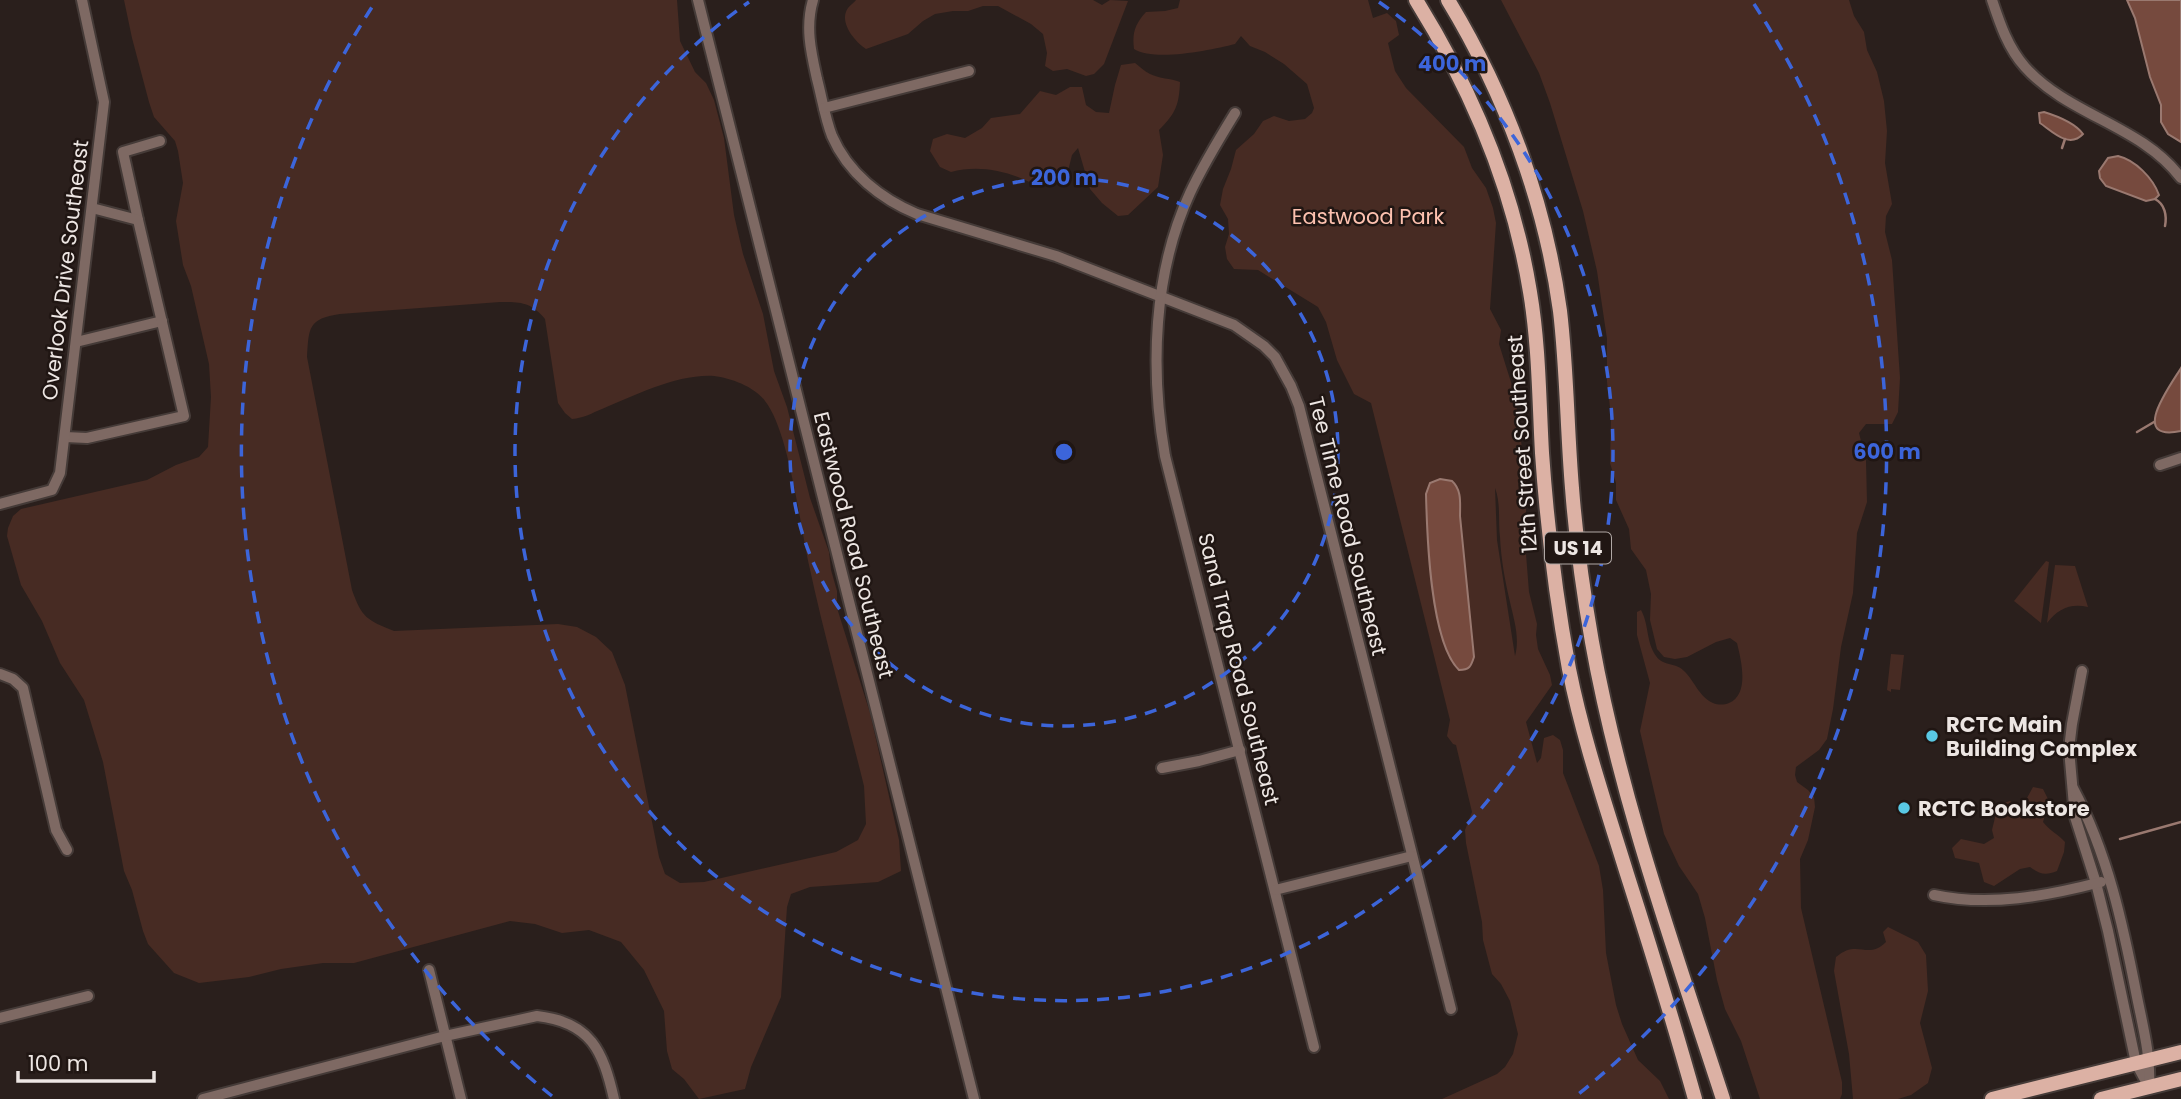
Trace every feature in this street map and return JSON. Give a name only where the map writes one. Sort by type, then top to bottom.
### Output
[{"type":"main road","name":"12th Street Southeast","points":[[1416,0],[1448,53],[1477,111],[1503,180],[1522,250],[1535,331],[1550,538],[1572,680],[1595,772],[1664,990],[1695,1099]]},
{"type":"main road","name":"US 14","points":[[1448,0],[1479,53],[1509,120],[1532,187],[1548,248],[1563,339],[1578,552],[1602,693],[1631,810],[1723,1099]]},
{"type":"main road","points":[[1992,1099],[2181,1052]]},
{"type":"main road","points":[[2101,1099],[2181,1079]]},
{"type":"street","name":"Overlook Drive Southeast","points":[[0,504],[52,490],[60,473],[104,103],[82,0]]},
{"type":"street","name":"Eastwood Road Southeast","points":[[698,0],[974,1099]]},
{"type":"street","name":"Tee Time Road Southeast","points":[[813,0],[808,30],[832,135],[849,164],[878,193],[900,207],[1056,256],[1234,325],[1275,357],[1292,386],[1299,406],[1451,1009]]},
{"type":"street","points":[[1993,0],[2000,24],[2013,50],[2025,67],[2044,85],[2144,143],[2181,178]]},
{"type":"street","points":[[824,108],[969,71]]},
{"type":"street","name":"Sand Trap Road Southeast","points":[[1235,113],[1189,195],[1172,247],[1161,297],[1155,371],[1157,404],[1165,456],[1314,1047]]},
{"type":"street","points":[[65,437],[87,438],[184,416],[123,152],[160,141]]},
{"type":"street","points":[[92,208],[138,220]]},
{"type":"street","points":[[76,342],[162,321]]},
{"type":"street","points":[[2160,465],[2181,458]]},
{"type":"street","points":[[2082,671],[2071,724],[2069,749],[2074,817],[2096,883],[2149,1087]]},
{"type":"street","points":[[0,674],[13,679],[23,688],[56,830],[66,850]]},
{"type":"street","points":[[1162,768],[1240,750]]},
{"type":"street","points":[[2072,786],[2093,828],[2111,879],[2132,969],[2143,1061]]},
{"type":"street","points":[[1275,890],[1412,856]]},
{"type":"street","points":[[1934,895],[2003,900],[2111,879]]},
{"type":"street","points":[[429,970],[461,1099]]},
{"type":"street","points":[[0,1018],[88,996]]},
{"type":"street","points":[[202,1099],[537,1016],[552,1018],[577,1029],[596,1047],[603,1059],[614,1099]]},
{"type":"green space","points":[[124,0],[677,0],[680,41],[695,72],[706,83],[714,100],[724,138],[734,215],[743,254],[763,314],[774,371],[787,407],[810,498],[829,552],[837,591],[837,608],[870,713],[899,840],[901,871],[878,882],[810,887],[791,894],[787,907],[781,997],[751,1067],[745,1089],[699,1099],[684,1079],[672,1069],[667,1051],[664,1011],[644,970],[621,942],[589,930],[562,933],[535,924],[510,921],[354,963],[323,963],[199,983],[174,973],[148,944],[124,871],[103,762],[84,700],[60,663],[42,621],[21,585],[7,536],[13,516],[21,509],[147,480],[199,457],[208,447],[211,397],[209,364],[191,286],[183,265],[176,221],[183,183],[178,151],[175,141],[154,117]],"holes":[[[500,302],[530,306],[545,319],[558,403],[572,419],[657,386],[700,376],[735,381],[749,387],[765,401],[781,434],[793,479],[815,593],[864,786],[866,824],[858,840],[836,852],[704,882],[680,883],[665,874],[659,857],[625,685],[612,652],[596,637],[577,627],[558,624],[394,631],[371,621],[359,607],[352,590],[307,357],[312,326],[322,319],[340,314]]]},
{"type":"green space","points":[[856,0],[1093,0],[1102,5],[1110,0],[1128,1],[1104,64],[1094,74],[1086,76],[1067,69],[1053,71],[1045,66],[1047,53],[1043,34],[1031,24],[998,6],[935,14],[908,34],[866,49],[857,42],[846,25],[845,13]]},
{"type":"green space","name":"Eastwood Park","points":[[1180,0],[1368,0],[1373,18],[1387,13],[1396,21],[1399,35],[1388,43],[1395,71],[1406,88],[1464,147],[1472,168],[1486,188],[1496,223],[1490,309],[1501,330],[1499,344],[1515,395],[1526,479],[1529,592],[1537,624],[1538,649],[1552,685],[1526,722],[1537,763],[1541,758],[1544,738],[1553,735],[1560,740],[1563,773],[1599,866],[1606,953],[1616,1005],[1638,1060],[1660,1081],[1669,1099],[1442,1099],[1497,1074],[1513,1054],[1518,1034],[1510,1001],[1492,974],[1483,940],[1482,922],[1466,843],[1465,830],[1472,812],[1456,745],[1447,736],[1450,720],[1371,403],[1354,394],[1337,360],[1326,322],[1318,307],[1258,270],[1234,269],[1227,259],[1225,247],[1229,234],[1228,219],[1220,205],[1236,150],[1254,134],[1263,121],[1274,116],[1289,121],[1305,119],[1314,108],[1307,84],[1284,64],[1250,46],[1241,36],[1235,44],[1183,54],[1155,55],[1134,49],[1135,29],[1146,12],[1178,8]],"holes":[[[1495,488],[1502,562],[1517,636],[1515,656],[1497,540]]]},
{"type":"green space","points":[[1501,0],[1849,0],[1854,16],[1864,32],[1867,50],[1877,72],[1884,101],[1887,131],[1885,163],[1892,204],[1886,216],[1885,232],[1892,260],[1900,378],[1898,412],[1892,424],[1866,424],[1859,433],[1866,461],[1867,502],[1857,533],[1853,593],[1841,647],[1833,709],[1827,739],[1819,750],[1796,767],[1795,775],[1797,782],[1814,797],[1815,807],[1808,840],[1800,859],[1801,908],[1842,1082],[1840,1099],[1760,1099],[1741,1041],[1725,1009],[1698,894],[1679,866],[1664,834],[1640,731],[1650,683],[1637,635],[1637,612],[1641,610],[1644,615],[1656,656],[1663,662],[1681,668],[1704,697],[1713,703],[1729,703],[1736,699],[1742,685],[1740,658],[1737,643],[1730,638],[1687,657],[1675,659],[1664,657],[1657,649],[1650,620],[1651,594],[1646,570],[1631,549],[1629,529],[1616,500],[1616,483],[1610,463],[1611,416],[1607,382],[1607,339],[1597,271],[1583,211],[1539,73]]},
{"type":"green space","points":[[1135,63],[1154,76],[1180,82],[1176,108],[1159,130],[1163,155],[1158,187],[1128,215],[1118,216],[1090,189],[1078,148],[1072,155],[1068,171],[1055,179],[1035,185],[994,170],[951,172],[940,167],[930,151],[933,139],[947,134],[965,138],[982,128],[991,118],[1020,114],[1040,91],[1056,95],[1070,87],[1082,87],[1086,105],[1096,112],[1109,113],[1121,65]]},
{"type":"green space","points":[[2046,561],[2049,562],[2041,623],[2014,601]]},
{"type":"green space","points":[[2055,565],[2075,566],[2088,607],[2065,608],[2047,623]]},
{"type":"green space","points":[[1891,654],[1904,655],[1900,690],[1891,689],[1891,692],[1887,690]]},
{"type":"green space","points":[[2033,787],[2043,789],[2049,801],[2043,822],[2065,842],[2057,871],[2043,874],[2030,867],[2020,869],[1994,886],[1984,882],[1979,863],[1955,858],[1952,848],[1961,839],[1984,844],[1994,838],[1992,830],[1998,805],[2010,801],[2020,808],[2027,806],[2027,798]]},
{"type":"green space","points":[[1888,927],[1918,942],[1926,955],[1928,991],[1920,1023],[1932,1068],[1928,1083],[1911,1095],[1898,1099],[1853,1099],[1849,1054],[1834,971],[1836,957],[1850,949],[1873,950],[1879,947],[1886,942],[1883,932]]},
{"type":"shaded area","points":[[2127,0],[2181,0],[2181,142],[2168,134],[2161,122],[2161,105]]},
{"type":"shaded area","points":[[2044,112],[2071,123],[2083,134],[2072,140],[2061,138],[2040,123],[2039,113]]},
{"type":"shaded area","points":[[2118,156],[2131,161],[2148,176],[2159,195],[2155,199],[2146,201],[2106,186],[2099,171],[2108,158]]},
{"type":"shaded area","points":[[2181,368],[2181,431],[2165,432],[2157,428],[2157,410]]},
{"type":"shaded area","points":[[1440,479],[1452,481],[1460,497],[1474,657],[1470,667],[1463,670],[1459,670],[1449,656],[1436,613],[1432,587],[1426,494],[1430,483]]},
{"type":"waterway","points":[[2062,148],[2065,139]]},
{"type":"waterway","points":[[2155,199],[2164,211],[2165,226]]},
{"type":"waterway","points":[[2137,432],[2154,422]]},
{"type":"waterway","points":[[2120,839],[2181,822]]},
{"type":"place","name":"RCTC Main Building Complex","points":[[1932,736]]},
{"type":"place","name":"RCTC Bookstore","points":[[1904,808]]}]
